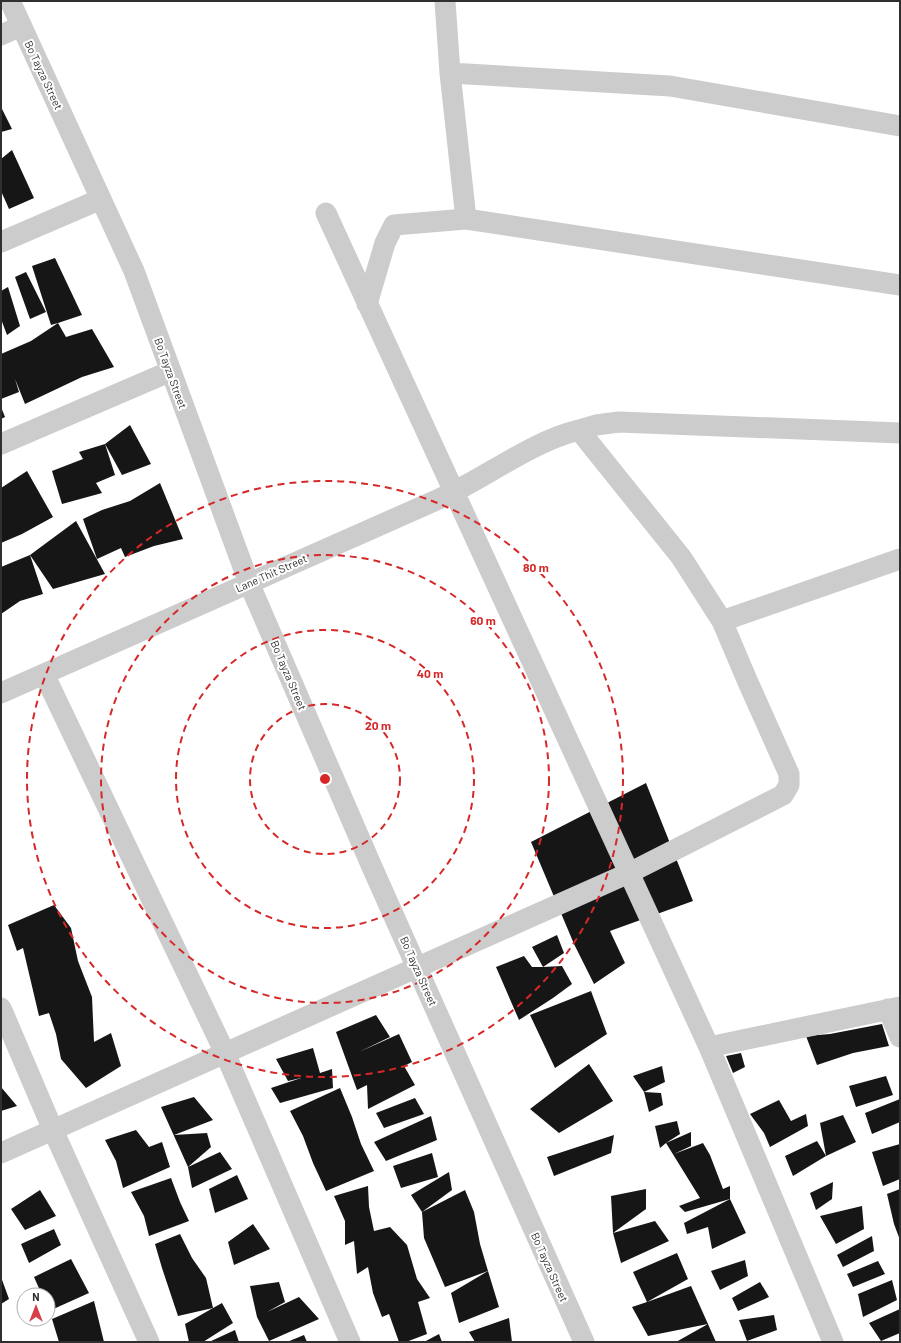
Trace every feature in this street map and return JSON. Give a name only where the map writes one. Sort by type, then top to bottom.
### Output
[{"type":"street","name":"Bo Tayza Street","points":[[10,1],[134,271],[250,583],[372,867],[584,1342]]},
{"type":"street","points":[[445,1],[450,73],[466,219]]},
{"type":"street","points":[[1,35],[21,26]]},
{"type":"street","points":[[450,73],[670,86],[900,126]]},
{"type":"street","points":[[1,242],[101,199]]},
{"type":"street","points":[[326,213],[709,1047],[833,1342]]},
{"type":"street","points":[[367,304],[385,243],[394,225],[466,219],[900,285]]},
{"type":"street","points":[[1,444],[171,371]]},
{"type":"street","name":"Lane Thit Street","points":[[1,693],[453,492],[537,446],[564,434],[596,425],[619,422],[900,433]]},
{"type":"street","points":[[1,1153],[629,873],[784,795],[789,785],[789,774],[722,621],[681,557],[579,430]]},
{"type":"street","points":[[722,621],[900,559]]},
{"type":"street","points":[[44,674],[225,1053],[350,1342]]},
{"type":"street","points":[[1,1008],[149,1342]]},
{"type":"street","points":[[709,1047],[894,1008],[900,1037]]},
{"type":"building","points":[[1,107],[12,129],[1,132]]},
{"type":"building","points":[[12,150],[34,198],[9,209],[1,191],[1,159]]},
{"type":"building","points":[[55,258],[82,315],[51,325],[32,266]]},
{"type":"building","points":[[26,272],[46,312],[30,319],[15,277]]},
{"type":"building","points":[[8,287],[20,326],[7,335],[1,319],[1,291]]},
{"type":"building","points":[[58,323],[66,337],[92,329],[114,367],[82,377],[25,404],[15,379],[19,392],[1,399],[1,354],[31,341]]},
{"type":"building","points":[[1,407],[5,417],[1,419]]},
{"type":"building","points":[[130,425],[151,464],[122,475],[105,444]]},
{"type":"building","points":[[105,444],[115,475],[96,483],[102,493],[62,504],[52,471],[83,459],[79,452]]},
{"type":"building","points":[[27,471],[53,517],[22,534],[1,543],[1,488]]},
{"type":"building","points":[[160,483],[183,539],[154,546],[125,557],[121,548],[97,559],[83,519],[102,510],[130,501]]},
{"type":"building","points":[[76,521],[105,574],[53,589],[30,555]]},
{"type":"building","points":[[30,555],[43,594],[20,601],[1,614],[1,567]]},
{"type":"building","points":[[646,783],[693,901],[610,931],[625,963],[594,984],[574,944],[531,842]]},
{"type":"building","points":[[54,905],[71,928],[78,961],[92,997],[94,1042],[111,1033],[121,1066],[86,1088],[61,1059],[56,1034],[49,1013],[39,1016],[23,948],[17,951],[8,925]]},
{"type":"building","points":[[557,935],[564,953],[543,967],[532,947]]},
{"type":"building","points":[[524,956],[532,967],[562,966],[572,984],[519,1020],[496,967]]},
{"type":"building","points":[[591,991],[607,1034],[555,1068],[530,1015]]},
{"type":"building","points":[[376,1015],[390,1037],[359,1052],[399,1034],[412,1062],[404,1066],[415,1085],[368,1109],[367,1085],[357,1090],[336,1032]]},
{"type":"building","points":[[882,1024],[889,1046],[853,1053],[817,1065],[806,1036],[830,1034]]},
{"type":"building","points":[[313,1048],[320,1073],[332,1069],[333,1088],[280,1103],[271,1088],[301,1078],[288,1081],[276,1059]]},
{"type":"building","points":[[741,1053],[745,1067],[733,1073],[726,1056]]},
{"type":"building","points":[[589,1064],[613,1101],[559,1133],[530,1109]]},
{"type":"building","points":[[662,1066],[665,1082],[644,1092],[633,1076]]},
{"type":"building","points":[[886,1076],[893,1095],[856,1107],[849,1086]]},
{"type":"building","points":[[1,1087],[17,1106],[1,1111]]},
{"type":"building","points":[[340,1088],[361,1144],[374,1171],[326,1191],[303,1136],[290,1111]]},
{"type":"building","points":[[644,1092],[661,1093],[663,1105],[649,1112]]},
{"type":"building","points":[[194,1097],[213,1120],[174,1135],[207,1133],[211,1147],[188,1167],[161,1107]]},
{"type":"building","points":[[415,1098],[424,1114],[384,1128],[376,1113]]},
{"type":"building","points":[[900,1099],[900,1122],[872,1134],[865,1113]]},
{"type":"building","points":[[779,1100],[791,1121],[806,1114],[808,1126],[770,1147],[764,1133],[750,1114]]},
{"type":"building","points":[[843,1115],[856,1142],[826,1156],[820,1123]]},
{"type":"building","points":[[431,1116],[437,1140],[386,1161],[374,1142]]},
{"type":"building","points":[[677,1121],[680,1134],[660,1148],[655,1126]]},
{"type":"building","points":[[136,1130],[149,1147],[162,1142],[170,1167],[123,1188],[116,1161],[105,1140]]},
{"type":"building","points":[[691,1132],[691,1146],[674,1154],[703,1143],[710,1155],[723,1189],[730,1186],[730,1199],[685,1212],[679,1206],[700,1198],[666,1143]]},
{"type":"building","points":[[614,1135],[611,1153],[554,1176],[547,1157]]},
{"type":"building","points":[[817,1141],[826,1156],[793,1176],[785,1156]]},
{"type":"building","points":[[900,1144],[900,1179],[883,1186],[872,1152]]},
{"type":"building","points":[[220,1152],[232,1169],[192,1188],[188,1167]]},
{"type":"building","points":[[432,1153],[438,1177],[401,1188],[393,1166]]},
{"type":"building","points":[[449,1172],[452,1190],[422,1212],[411,1195]]},
{"type":"building","points":[[237,1175],[248,1199],[215,1213],[209,1189]]},
{"type":"building","points":[[171,1178],[189,1221],[149,1236],[144,1216],[131,1192]]},
{"type":"building","points":[[833,1182],[832,1199],[816,1210],[810,1193]]},
{"type":"building","points":[[368,1186],[369,1207],[374,1231],[390,1227],[407,1245],[417,1279],[430,1298],[418,1302],[427,1334],[406,1342],[399,1342],[389,1314],[382,1317],[373,1293],[368,1267],[357,1274],[354,1241],[345,1245],[345,1221],[334,1196]]},
{"type":"building","points":[[646,1189],[646,1209],[613,1233],[611,1196]]},
{"type":"building","points":[[900,1189],[900,1240],[894,1224],[887,1194]]},
{"type":"building","points":[[40,1190],[56,1216],[25,1230],[11,1209]]},
{"type":"building","points":[[465,1190],[474,1212],[480,1244],[488,1271],[445,1287],[424,1238],[422,1212]]},
{"type":"building","points":[[730,1199],[746,1233],[712,1249],[708,1227],[687,1234],[684,1223]]},
{"type":"building","points":[[862,1206],[864,1229],[836,1244],[820,1216]]},
{"type":"building","points":[[655,1221],[669,1241],[621,1263],[613,1233]]},
{"type":"building","points":[[253,1224],[270,1249],[234,1265],[228,1242]]},
{"type":"building","points":[[54,1229],[61,1245],[29,1263],[21,1244]]},
{"type":"building","points":[[180,1234],[192,1258],[206,1278],[213,1308],[178,1316],[155,1244]]},
{"type":"building","points":[[872,1236],[874,1251],[843,1267],[837,1255]]},
{"type":"building","points":[[677,1253],[688,1279],[647,1302],[633,1272]]},
{"type":"building","points":[[71,1259],[89,1293],[56,1308],[56,1287],[38,1287],[34,1277]]},
{"type":"building","points":[[745,1260],[748,1276],[720,1290],[711,1271]]},
{"type":"building","points":[[878,1261],[885,1274],[853,1287],[847,1274]]},
{"type":"building","points":[[488,1271],[499,1307],[459,1323],[451,1293]]},
{"type":"building","points":[[1,1277],[9,1299],[1,1304]]},
{"type":"building","points":[[892,1280],[897,1300],[863,1317],[858,1294]]},
{"type":"building","points":[[279,1282],[285,1302],[267,1312],[299,1297],[319,1319],[269,1341],[257,1317],[250,1286]]},
{"type":"building","points":[[760,1282],[769,1297],[738,1311],[732,1298]]},
{"type":"building","points":[[691,1286],[708,1324],[648,1336],[632,1307]]},
{"type":"building","points":[[94,1301],[104,1342],[59,1342],[54,1327],[56,1327],[56,1317]]},
{"type":"building","points":[[222,1303],[233,1323],[203,1342],[189,1342],[185,1324]]},
{"type":"building","points":[[900,1309],[900,1333],[881,1341],[869,1323]]},
{"type":"building","points":[[774,1315],[777,1330],[747,1341],[739,1320]]},
{"type":"building","points":[[509,1318],[512,1342],[475,1342],[469,1332]]},
{"type":"building","points":[[708,1324],[716,1342],[676,1342]]},
{"type":"building","points":[[235,1330],[239,1342],[209,1342]]},
{"type":"building","points":[[439,1334],[442,1342],[424,1342]]},
{"type":"building","points":[[304,1335],[307,1342],[287,1342]]}]
